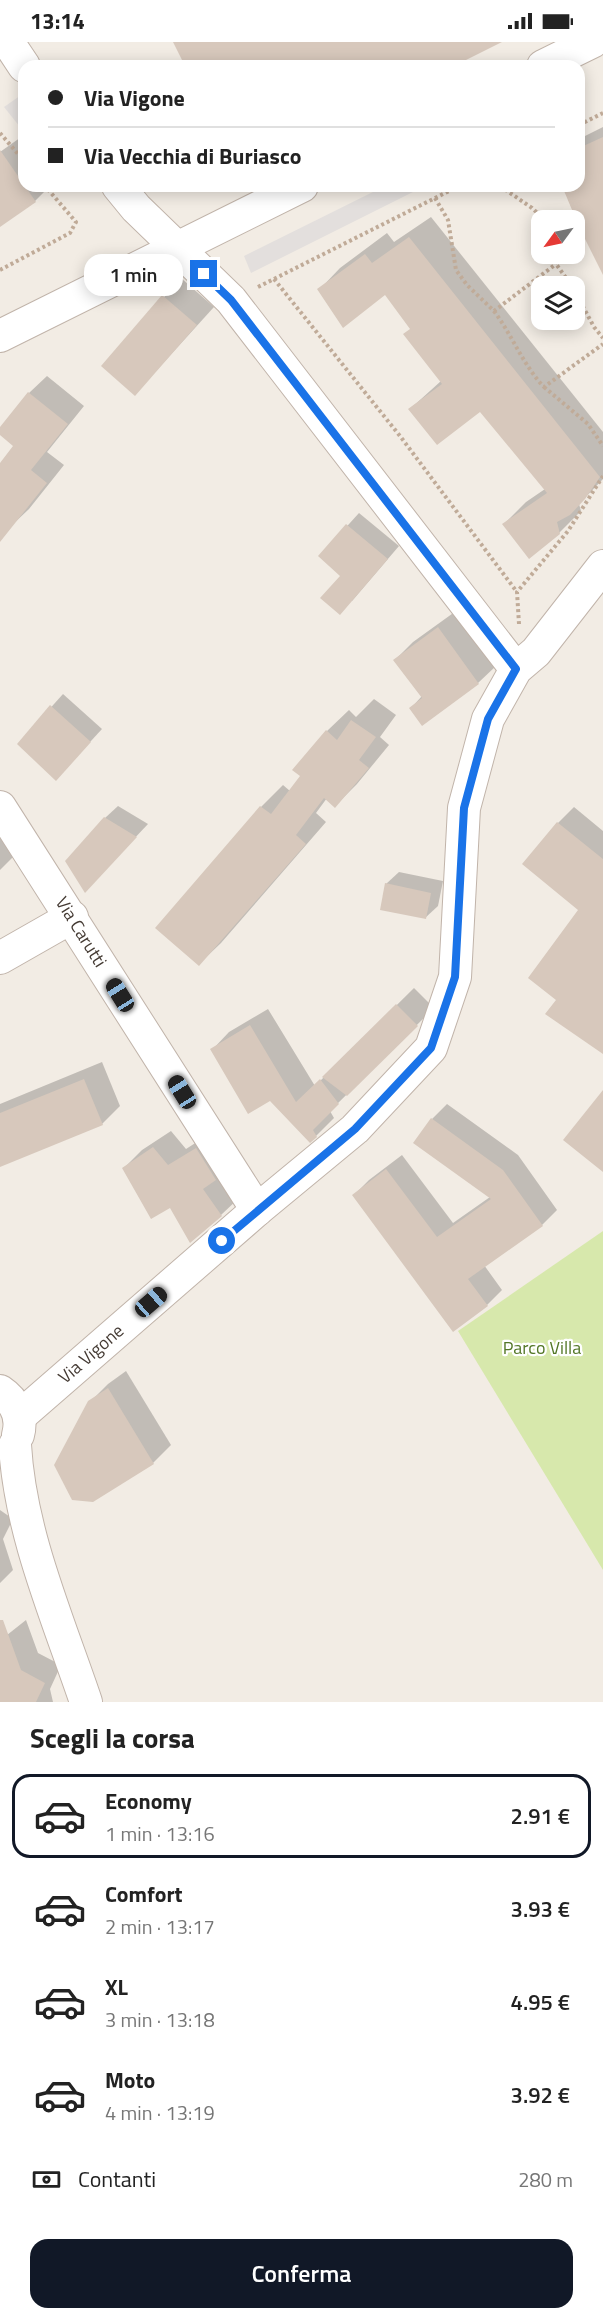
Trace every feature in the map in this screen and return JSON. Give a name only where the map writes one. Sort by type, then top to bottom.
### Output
[{"type":"street","points":[[8,42],[20,60]]},
{"type":"street","points":[[555,60],[592,42]]},
{"type":"street","points":[[123,192],[136,208],[231,300],[526,661]]},
{"type":"street","points":[[0,336],[290,192]]},
{"type":"street","name":"Via Vigone","points":[[12,1440],[257,1210],[355,1129],[431,1048],[455,977],[464,808],[488,719],[526,661],[603,566]]},
{"type":"street","name":"Via Carutti","points":[[0,807],[72,917],[242,1190],[257,1210]]},
{"type":"street","points":[[0,958],[72,917]]},
{"type":"street","points":[[0,1390],[15,1406],[12,1440],[24,1506],[42,1574],[86,1702]]},
{"type":"street","points":[[0,1480],[24,1506]]},
{"type":"path","points":[[585,122],[603,113]]},
{"type":"path","points":[[0,133],[18,154]]},
{"type":"path","points":[[0,270],[70,233],[76,222],[50,192]]},
{"type":"path","points":[[231,300],[447,192]]},
{"type":"path","points":[[507,192],[534,210]]},
{"type":"path","points":[[435,198],[448,220],[456,270],[507,328],[530,370],[544,387],[588,424],[603,446]]},
{"type":"path","points":[[494,311],[556,264],[564,276]]},
{"type":"path","points":[[273,279],[400,436],[517,592],[519,629],[526,661]]},
{"type":"path","points":[[585,310],[603,338]]},
{"type":"path","points":[[544,387],[603,344]]},
{"type":"path","points":[[517,592],[568,531],[603,476]]},
{"type":"green space","name":"Parco Villa","points":[[603,1231],[603,1570],[458,1331]]},
{"type":"shaded area","points":[[18,97],[18,124],[4,107]]},
{"type":"shaded area","points":[[373,192],[413,192],[251,273],[244,256]]},
{"type":"building","points":[[173,42],[502,42],[466,60],[182,60]]},
{"type":"building","points":[[603,137],[603,275],[585,239],[585,210],[572,210],[565,192],[585,192],[585,145]]},
{"type":"building","points":[[0,150],[18,176],[18,192],[29,192],[36,202],[0,227]]},
{"type":"building","points":[[409,237],[600,477],[585,499],[570,515],[557,522],[560,534],[529,559],[502,524],[547,493],[480,412],[437,445],[408,409],[442,384],[403,334],[410,329],[385,295],[343,328],[317,289],[365,254],[372,263]]},
{"type":"building","points":[[162,295],[197,325],[135,396],[101,366]]},
{"type":"building","points":[[28,392],[68,424],[31,470],[47,483],[0,542],[0,463],[13,446],[0,435],[0,427]]},
{"type":"building","points":[[346,524],[388,559],[340,615],[320,598],[340,576],[318,556]]},
{"type":"building","points":[[438,627],[479,684],[422,726],[409,708],[422,698],[393,660]]},
{"type":"building","points":[[50,705],[91,742],[56,781],[17,744]]},
{"type":"building","points":[[351,720],[376,737],[359,760],[369,768],[335,808],[324,798],[296,835],[306,844],[199,966],[155,928],[260,806],[271,814],[300,776],[292,770],[326,730],[337,740]]},
{"type":"building","points":[[104,817],[137,837],[85,893],[65,861]]},
{"type":"building","points":[[557,822],[603,859],[603,1054],[545,1014],[556,1000],[528,978],[578,910],[522,864]]},
{"type":"building","points":[[385,883],[431,893],[426,919],[380,910]]},
{"type":"building","points":[[396,1004],[418,1026],[347,1096],[322,1077]]},
{"type":"building","points":[[250,1025],[296,1102],[320,1079],[339,1104],[313,1130],[317,1137],[310,1143],[270,1101],[248,1114],[210,1049]]},
{"type":"building","points":[[84,1079],[103,1125],[0,1167],[0,1113]]},
{"type":"building","points":[[603,1090],[603,1172],[563,1140]]},
{"type":"building","points":[[431,1118],[503,1170],[543,1226],[468,1279],[488,1306],[453,1332],[352,1195],[386,1169],[437,1237],[491,1199],[413,1143]]},
{"type":"building","points":[[153,1147],[168,1165],[196,1148],[216,1180],[203,1189],[222,1216],[190,1243],[170,1208],[151,1219],[122,1168]]},
{"type":"building","points":[[108,1388],[154,1464],[93,1502],[72,1500],[54,1465],[88,1401]]},
{"type":"building","points":[[0,1620],[3,1620],[21,1670],[45,1683],[36,1702],[0,1702]]},
{"type":"route","points":[[204,274],[231,300],[516,669],[488,719],[464,808],[455,977],[431,1048],[355,1129],[222,1241]]}]
